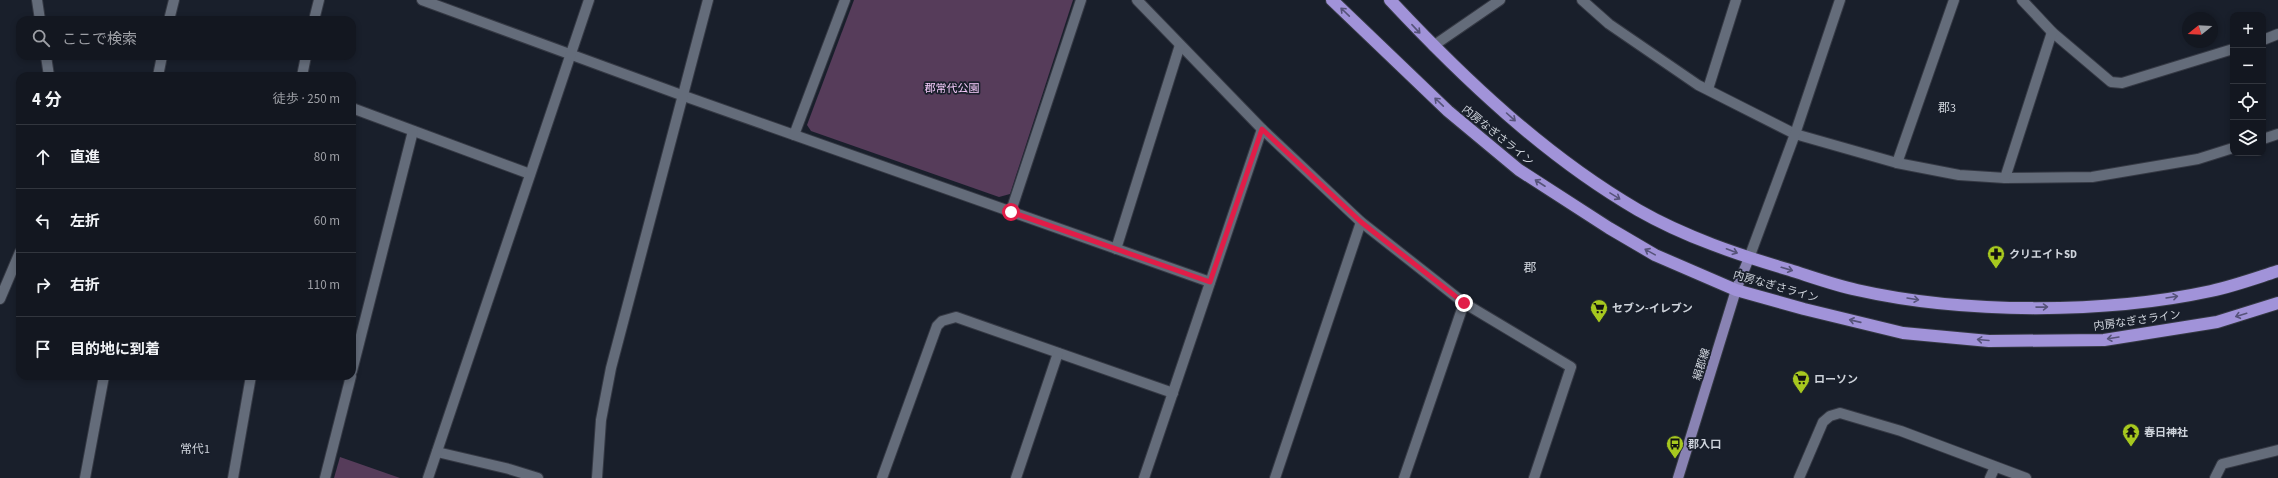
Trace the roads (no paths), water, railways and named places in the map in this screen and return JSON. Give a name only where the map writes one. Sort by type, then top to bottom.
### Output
[{"type":"highway","name":"内房なぎさライン","points":[[1332,0],[1448,111],[1519,170],[1608,228],[1655,255],[1736,290],[1804,309],[1903,333],[1989,341],[2104,340],[2217,322],[2278,303]]},
{"type":"highway","name":"内房なぎさライン","points":[[1390,0],[1433,46],[1540,142],[1589,180],[1641,212],[1700,240],[1749,258],[1857,290],[1944,304],[2037,308],[2116,305],[2138,302],[2212,290],[2278,271]]},
{"type":"main road","name":"絹郡線","points":[[1678,478],[1736,290],[1749,258]]},
{"type":"street","points":[[37,0],[39,16]]},
{"type":"street","points":[[170,16],[174,0]]},
{"type":"street","points":[[315,16],[319,0]]},
{"type":"street","points":[[422,0],[684,96],[1210,282]]},
{"type":"street","points":[[428,478],[589,0]]},
{"type":"street","points":[[597,478],[601,420],[605,395],[708,0]]},
{"type":"street","points":[[794,135],[845,0]]},
{"type":"street","points":[[1011,212],[1081,0]]},
{"type":"street","points":[[1137,0],[1262,129],[1361,222],[1464,303],[1571,367],[1534,478]]},
{"type":"street","points":[[1433,46],[1500,0]]},
{"type":"street","points":[[1582,0],[1609,24],[1698,85],[1795,134],[1897,163],[1959,175],[2004,178],[2092,177],[2198,159],[2230,149]]},
{"type":"street","points":[[1708,89],[1736,0]]},
{"type":"street","points":[[1749,258],[1795,134],[1840,0]]},
{"type":"street","points":[[1897,163],[1954,0]]},
{"type":"street","points":[[2022,0],[2052,32],[2111,82],[2122,83],[2230,50]]},
{"type":"street","points":[[2004,178],[2052,32]]},
{"type":"street","points":[[2266,39],[2278,34]]},
{"type":"street","points":[[1116,249],[1180,45]]},
{"type":"street","points":[[47,60],[48,72]]},
{"type":"street","points":[[159,72],[161,60]]},
{"type":"street","points":[[303,72],[305,60]]},
{"type":"street","points":[[356,110],[530,174]]},
{"type":"street","points":[[1144,478],[1262,129]]},
{"type":"street","points":[[356,355],[413,131]]},
{"type":"street","points":[[2266,138],[2278,134]]},
{"type":"street","points":[[1275,478],[1361,222]]},
{"type":"street","points":[[0,299],[16,261]]},
{"type":"street","points":[[1404,478],[1464,303]]},
{"type":"street","points":[[882,478],[938,326],[942,321],[956,317],[1173,393]]},
{"type":"street","points":[[1016,478],[1058,353]]},
{"type":"street","points":[[85,478],[103,380]]},
{"type":"street","points":[[233,478],[251,380]]},
{"type":"street","points":[[325,478],[350,380]]},
{"type":"street","points":[[1799,478],[1823,422],[1830,416],[1840,413],[1901,431],[2026,478]]},
{"type":"street","points":[[2215,478],[2222,464],[2278,450]]},
{"type":"street","points":[[437,452],[509,469],[538,478]]},
{"type":"street","points":[[1990,478],[1995,466]]},
{"type":"place","name":"クリエイトSD","points":[[1996,269]]},
{"type":"place","name":"セブン-イレブン","points":[[1599,323]]},
{"type":"place","name":"ローソン","points":[[1801,394]]},
{"type":"place","name":"春日神社","points":[[2131,447]]},
{"type":"place","name":"郡入口","points":[[1675,459]]},
{"type":"district","name":"郡3","points":[[1947,108]]},
{"type":"district","name":"郡","points":[[1530,267]]},
{"type":"district","name":"常代1","points":[[195,449]]},
{"type":"park label","name":"郡常代公園","points":[[952,88]]}]
